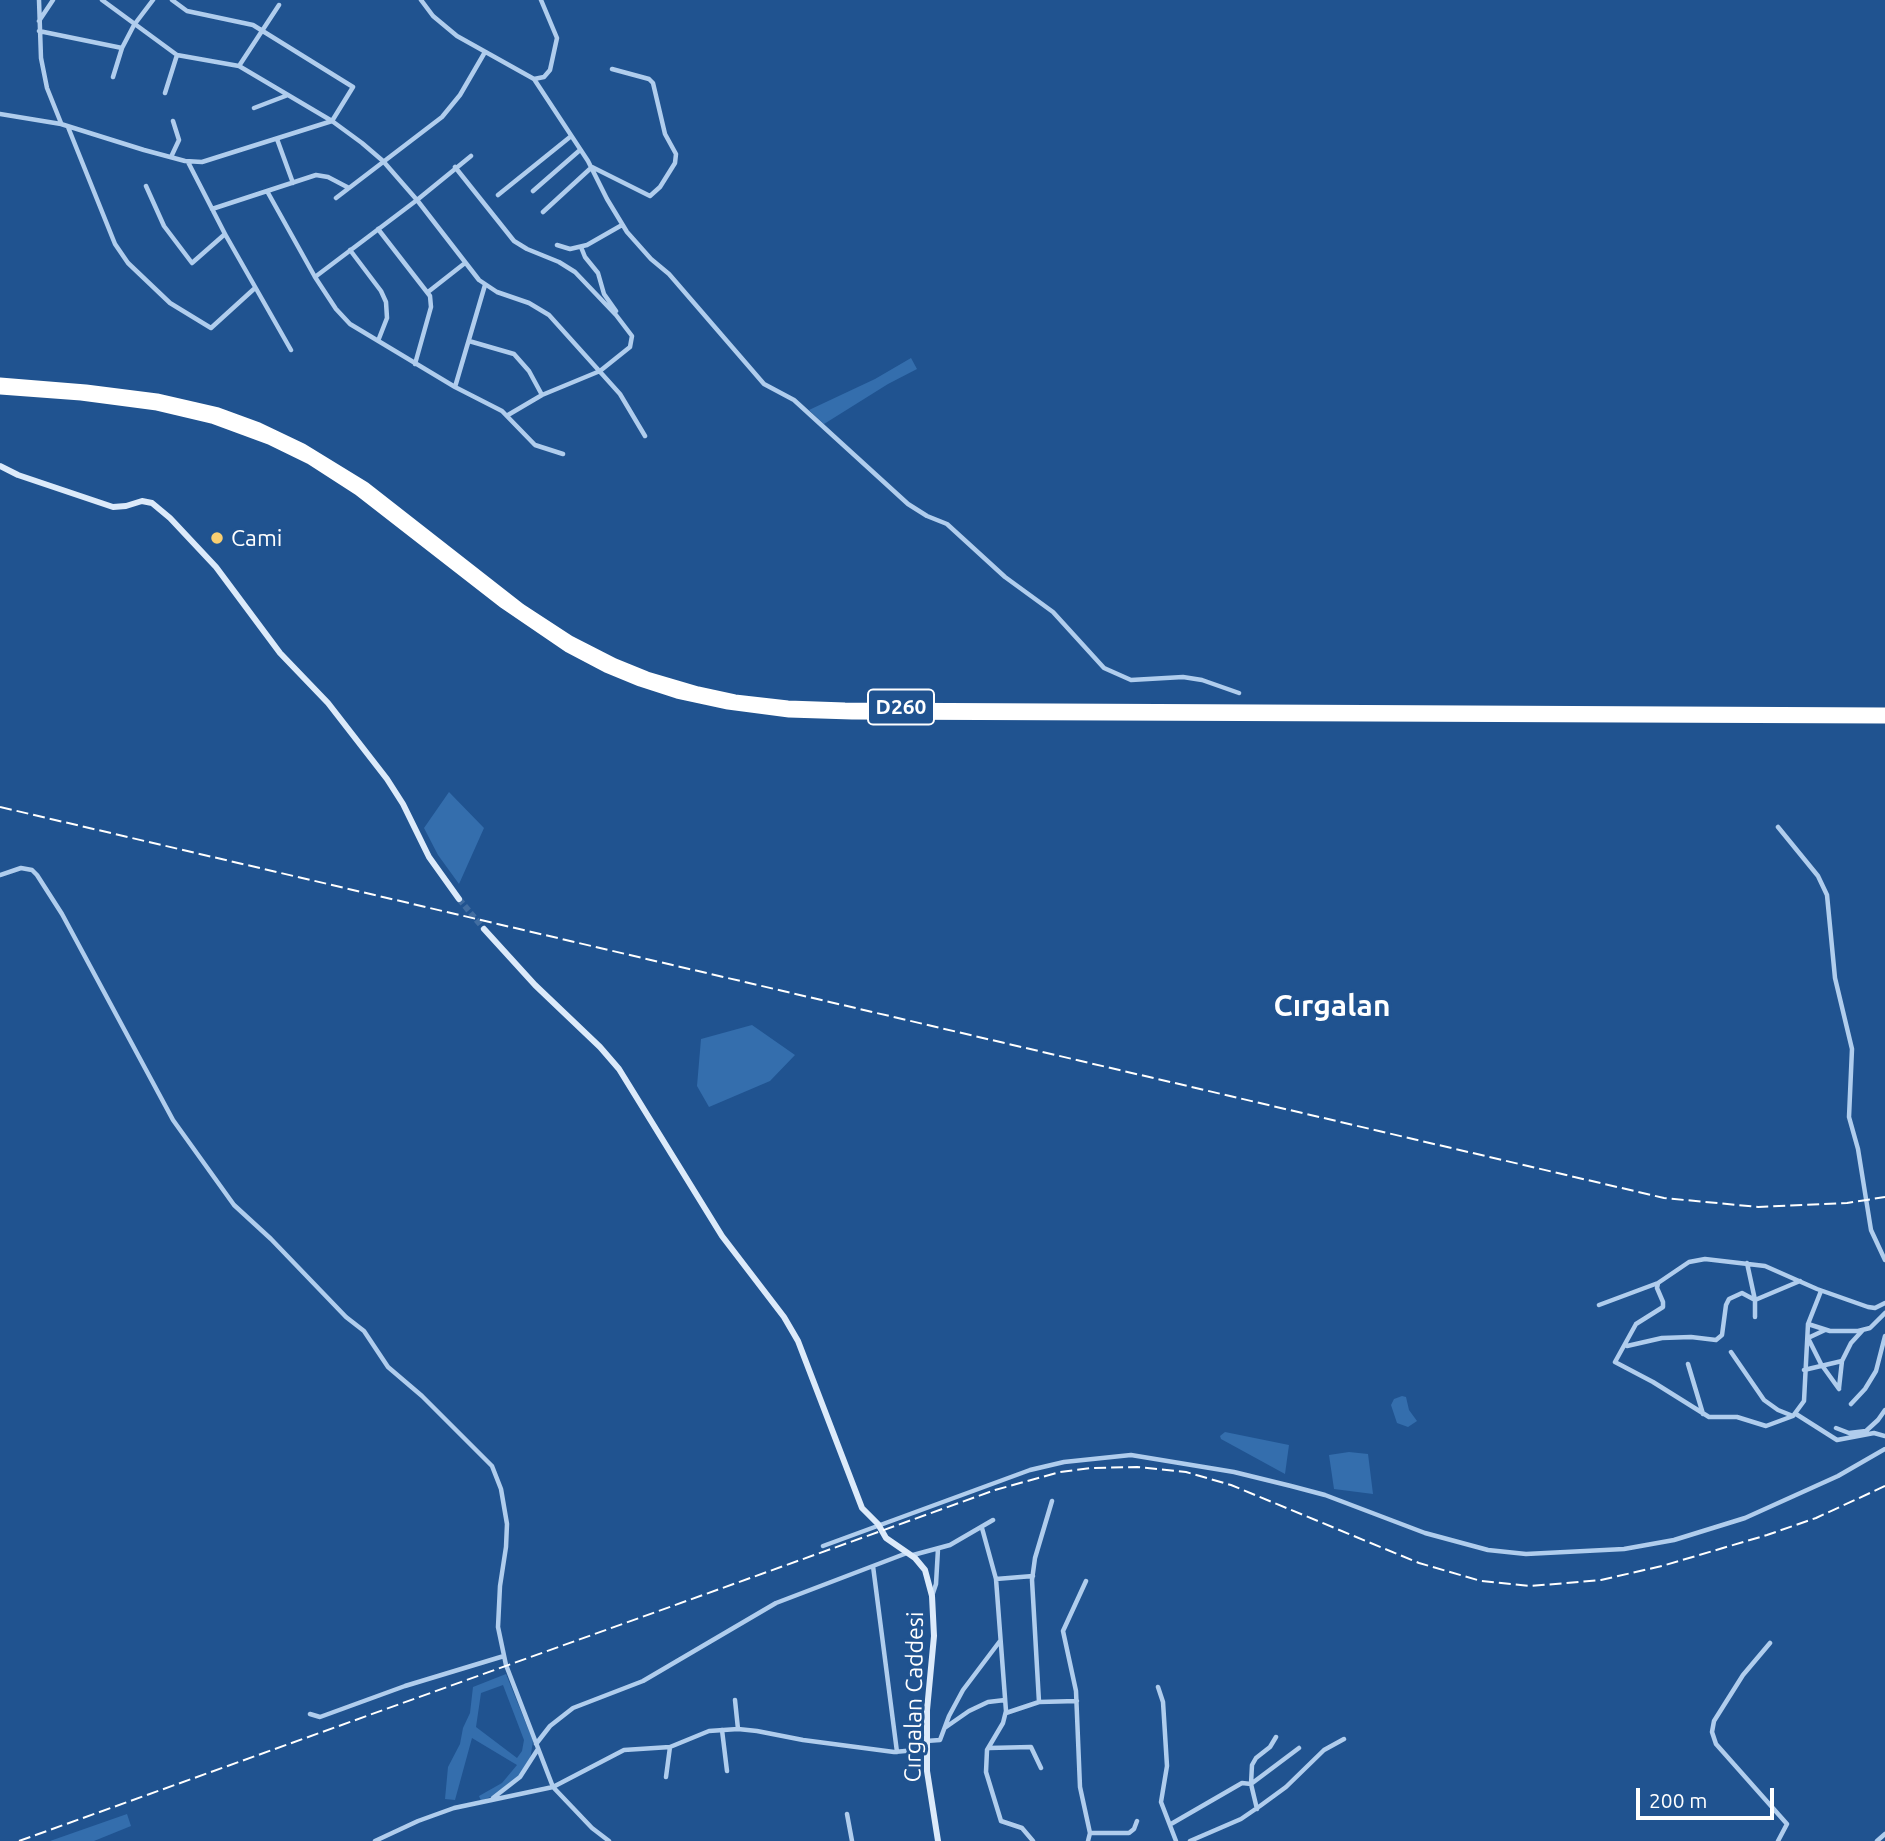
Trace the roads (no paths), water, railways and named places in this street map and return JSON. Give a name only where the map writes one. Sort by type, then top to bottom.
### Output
[{"type":"highway","name":"D260","points":[[0,382],[157,398],[218,412],[265,430],[318,456],[373,492],[515,604],[570,640],[647,676],[735,699],[845,708],[1885,712]]},
{"type":"highway","name":"D260","points":[[0,390],[100,398],[157,406],[212,419],[269,440],[310,460],[349,485],[515,613],[576,652],[652,686],[728,705],[789,713],[852,715],[1885,719]]},
{"type":"street","points":[[39,0],[41,58],[47,88],[61,124]]},
{"type":"street","points":[[39,22],[53,0]]},
{"type":"street","points":[[102,0],[177,55],[239,66],[332,121],[383,161],[485,285],[549,314],[625,401],[645,436]]},
{"type":"street","points":[[113,77],[121,48],[153,0]]},
{"type":"street","points":[[0,114],[61,124],[188,161],[208,161],[332,121],[353,87],[253,25],[187,11],[172,0]]},
{"type":"street","points":[[421,0],[449,30],[534,79],[591,168],[622,225],[643,251],[668,274],[758,380],[793,400],[908,504],[947,524],[1005,578],[1054,612],[1104,668],[1131,680],[1183,677],[1202,680],[1239,693]]},
{"type":"street","points":[[534,79],[544,77],[550,70],[557,38],[541,0]]},
{"type":"street","points":[[239,66],[279,5]]},
{"type":"street","points":[[39,31],[121,48]]},
{"type":"street","points":[[336,198],[428,130],[460,95],[485,52]]},
{"type":"street","points":[[165,93],[177,55]]},
{"type":"street","points":[[591,168],[650,196],[660,187],[676,160],[676,153],[665,134],[652,82],[612,69]]},
{"type":"street","points":[[254,108],[288,95]]},
{"type":"street","points":[[171,157],[179,140],[173,121]]},
{"type":"street","points":[[68,126],[115,244],[128,262],[170,303],[211,328],[255,288]]},
{"type":"street","points":[[498,195],[570,137]]},
{"type":"street","points":[[277,139],[293,183]]},
{"type":"street","points":[[533,191],[580,150]]},
{"type":"street","points":[[315,277],[471,156]]},
{"type":"street","points":[[188,161],[225,234],[291,350]]},
{"type":"street","points":[[455,167],[514,242],[571,269],[630,332],[632,342],[600,372],[542,395],[508,415]]},
{"type":"street","points":[[543,212],[591,168]]},
{"type":"street","points":[[212,209],[320,175],[349,188]]},
{"type":"street","points":[[146,186],[164,226],[192,263],[225,234]]},
{"type":"street","points":[[267,191],[315,277],[345,319],[415,364],[496,407],[508,415],[535,445],[563,454]]},
{"type":"street","points":[[557,245],[567,249],[581,247],[622,225]]},
{"type":"street","points":[[378,229],[428,292],[431,307],[415,364]]},
{"type":"street","points":[[581,247],[585,257],[598,273],[604,294],[616,315]]},
{"type":"street","points":[[350,250],[381,291],[386,302],[387,318],[378,341]]},
{"type":"street","points":[[428,292],[465,263]]},
{"type":"street","points":[[455,387],[485,285]]},
{"type":"street","points":[[468,341],[514,354],[529,371],[542,395]]},
{"type":"street","points":[[0,466],[18,475],[96,502],[119,507],[145,502],[158,506],[216,566],[280,653],[328,703],[387,779],[403,804],[429,857],[459,899]]},
{"type":"street","points":[[1778,827],[1818,876],[1827,895],[1833,966],[1852,1049],[1848,1112],[1858,1149],[1871,1230],[1885,1260]]},
{"type":"street","points":[[0,875],[22,867],[37,875],[62,914],[173,1120],[234,1205],[363,1331],[388,1367],[422,1396],[492,1466],[501,1489],[507,1530],[498,1618],[504,1656],[553,1787],[586,1822],[609,1841]]},
{"type":"street","points":[[484,929],[541,991],[615,1063],[722,1236],[784,1317],[808,1362],[862,1508],[878,1524]]},
{"type":"street","points":[[1599,1305],[1658,1283],[1697,1260],[1765,1266],[1821,1291],[1868,1307],[1875,1308],[1885,1303]]},
{"type":"street","points":[[1747,1263],[1755,1300],[1755,1317]]},
{"type":"street","points":[[1626,1346],[1662,1338],[1716,1340],[1722,1335],[1729,1299],[1740,1293],[1755,1300],[1800,1281]]},
{"type":"street","points":[[1658,1283],[1663,1307],[1636,1325],[1615,1362],[1662,1387],[1703,1414],[1715,1418],[1737,1417],[1766,1426],[1794,1415],[1805,1397],[1804,1370],[1808,1324],[1821,1291]]},
{"type":"street","points":[[1808,1338],[1821,1364],[1839,1389],[1842,1361],[1848,1347],[1862,1331],[1885,1313]]},
{"type":"street","points":[[1808,1324],[1840,1332],[1862,1331]]},
{"type":"street","points":[[1808,1338],[1825,1330]]},
{"type":"street","points":[[1851,1404],[1865,1389],[1876,1371],[1885,1336]]},
{"type":"street","points":[[1731,1353],[1763,1400],[1777,1410],[1794,1415],[1837,1440],[1874,1433]]},
{"type":"street","points":[[1804,1370],[1842,1361]]},
{"type":"street","points":[[1688,1364],[1703,1414]]},
{"type":"street","points":[[1867,1431],[1885,1410]]},
{"type":"street","points":[[1836,1428],[1849,1433],[1867,1431],[1885,1436]]},
{"type":"street","points":[[823,1546],[1030,1470],[1064,1462],[1131,1455],[1234,1472],[1291,1486],[1425,1534],[1480,1548],[1526,1554],[1611,1550],[1662,1543],[1745,1518],[1838,1476],[1885,1449]]},
{"type":"street","points":[[1039,1702],[1033,1576],[1035,1558],[1052,1501]]},
{"type":"street","points":[[490,1800],[520,1777],[550,1726],[573,1709],[643,1681],[776,1603],[909,1554],[938,1549],[958,1541],[993,1520]]},
{"type":"street","name":"Cırgalan Caddesi","points":[[878,1524],[881,1532],[891,1542],[909,1554],[925,1570],[932,1596],[934,1636],[927,1745],[929,1784],[938,1841]]},
{"type":"street","points":[[982,1528],[996,1579],[1005,1700],[1003,1723],[989,1748],[986,1772],[1000,1819],[1007,1825],[1023,1828],[1033,1841]]},
{"type":"street","points":[[932,1596],[936,1584],[938,1549]]},
{"type":"street","points":[[873,1566],[897,1752]]},
{"type":"street","points":[[996,1579],[1033,1576]]},
{"type":"street","points":[[1086,1581],[1063,1631],[1077,1701],[1080,1787],[1090,1833],[1088,1841]]},
{"type":"street","points":[[375,1841],[429,1816],[553,1787],[624,1750],[670,1747],[699,1734],[722,1730],[738,1729],[897,1752],[927,1745],[940,1740],[962,1690],[1001,1641]]},
{"type":"street","points":[[1770,1643],[1743,1675],[1714,1721],[1712,1732],[1716,1744],[1787,1824],[1778,1841]]},
{"type":"street","points":[[310,1714],[318,1717],[405,1686],[504,1656]]},
{"type":"street","points":[[1158,1688],[1163,1702],[1167,1766],[1161,1802],[1176,1841]]},
{"type":"street","points":[[735,1700],[738,1729]]},
{"type":"street","points":[[945,1727],[968,1710],[988,1702],[1005,1700]]},
{"type":"street","points":[[1005,1713],[1039,1702],[1077,1701]]},
{"type":"street","points":[[722,1730],[727,1771]]},
{"type":"street","points":[[1257,1809],[1251,1784],[1253,1762],[1270,1747],[1276,1737]]},
{"type":"street","points":[[1190,1841],[1241,1819],[1257,1809],[1286,1787],[1328,1747],[1345,1739]]},
{"type":"street","points":[[666,1777],[670,1747]]},
{"type":"street","points":[[989,1748],[1031,1747],[1041,1768]]},
{"type":"street","points":[[1171,1824],[1242,1783],[1251,1784],[1299,1748]]},
{"type":"street","points":[[847,1814],[852,1841]]},
{"type":"street","points":[[1090,1833],[1129,1833],[1137,1821]]},
{"type":"street","points":[[1877,1841],[1885,1834]]},
{"type":"tunnel","points":[[459,899],[484,929]]},
{"type":"railway","points":[[0,807],[1664,1198],[1758,1207],[1847,1203],[1885,1197]]},
{"type":"railway","points":[[19,1841],[995,1490],[1060,1472],[1137,1467],[1186,1472],[1231,1485],[1419,1563],[1481,1581],[1531,1586],[1601,1580],[1662,1566],[1816,1518],[1885,1486]]},
{"type":"place","name":"Cami","points":[[217,538]]},
{"type":"district","name":"Cırgalan","points":[[1332,1006]]}]
